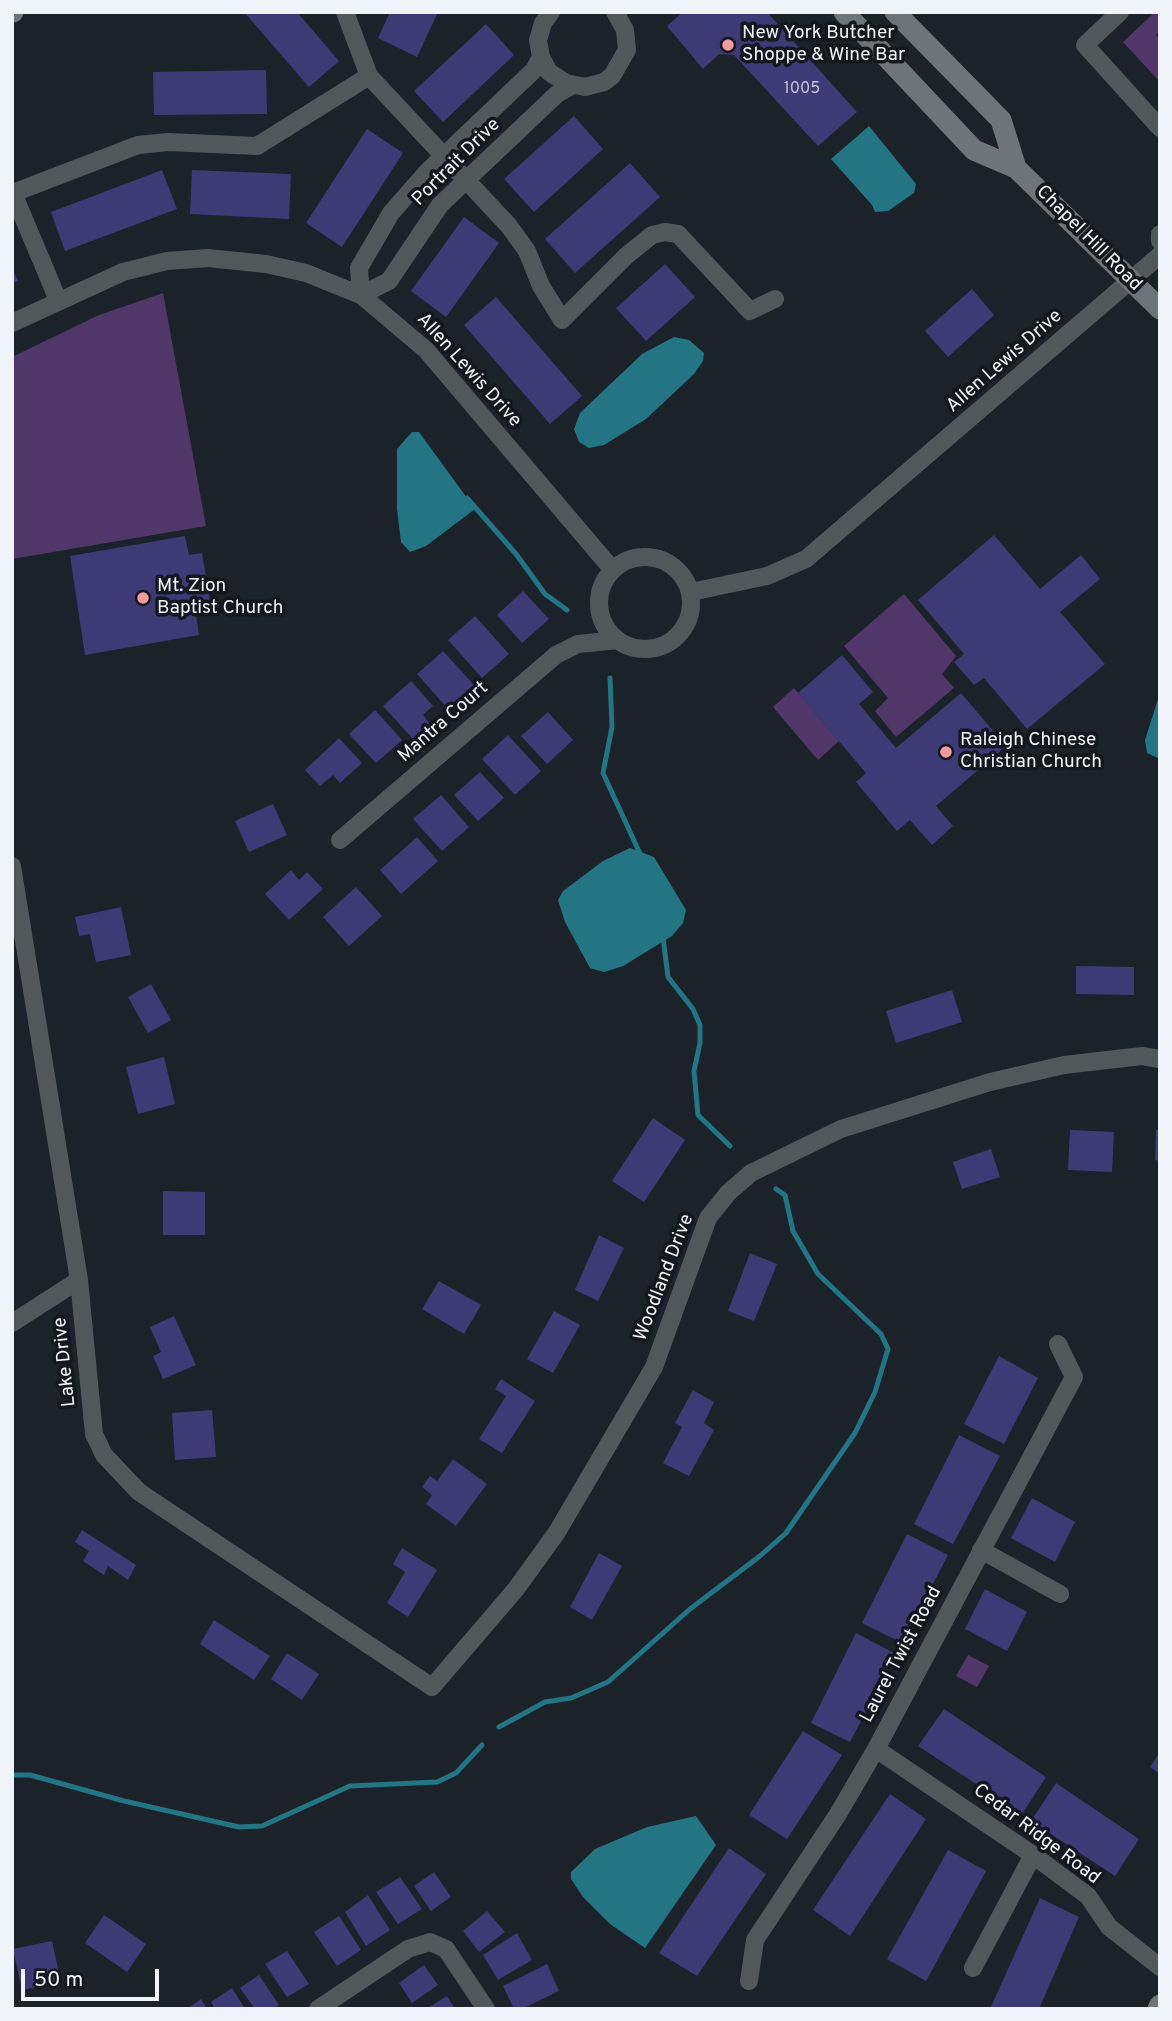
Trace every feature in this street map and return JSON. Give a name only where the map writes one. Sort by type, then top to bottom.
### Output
[{"type":"main road","name":"Chapel Hill Road","points":[[844,12],[974,150],[1016,168],[1160,309]]},
{"type":"main road","name":"Chapel Hill Road","points":[[895,12],[1001,120],[1016,168]]},
{"type":"street","points":[[345,12],[369,76],[509,226],[527,251],[541,286],[562,320],[626,256],[652,235],[665,232],[678,234],[750,312],[775,299]]},
{"type":"street","points":[[615,12],[625,30]]},
{"type":"street","name":"Portrait Drive","points":[[541,57],[534,71],[453,168],[430,217],[390,281],[360,296],[359,268],[391,213],[409,190],[453,168],[573,85],[585,87],[604,82],[615,73],[627,50],[625,30],[634,12]]},
{"type":"street","points":[[1120,12],[1084,45],[1160,128]]},
{"type":"street","points":[[550,13],[538,40],[541,57],[549,72],[573,85]]},
{"type":"street","points":[[58,300],[13,193],[138,145],[168,142],[257,146],[369,76]]},
{"type":"street","points":[[1160,234],[1160,241]]},
{"type":"street","name":"Allen Lewis Drive","points":[[691,592],[768,576],[806,559],[1160,255]]},
{"type":"street","name":"Allen Lewis Drive","points":[[12,323],[58,300],[148,265],[208,258],[266,264],[306,273],[360,296],[426,350],[612,569]]},
{"type":"street","points":[[631,558],[660,560],[680,574],[691,592],[692,611],[685,629],[672,642],[647,649],[631,648],[618,640],[601,614],[601,589],[612,569],[631,558]]},
{"type":"street","name":"Mantra Court","points":[[578,644],[601,614]]},
{"type":"street","name":"Mantra Court","points":[[340,840],[556,655],[578,644],[618,640]]},
{"type":"street","name":"Lake Drive","points":[[12,866],[79,1280],[94,1434],[104,1455],[118,1474],[139,1492],[432,1687]]},
{"type":"street","name":"Woodland Drive","points":[[432,1687],[516,1589],[557,1532],[654,1367],[708,1218],[728,1193],[751,1173],[841,1129],[990,1083],[1064,1065],[1142,1056],[1160,1059]]},
{"type":"street","points":[[12,1322],[79,1280]]},
{"type":"street","name":"Laurel Twist Road","points":[[749,1981],[755,1940],[838,1814],[876,1749],[1074,1377],[1058,1344]]},
{"type":"street","points":[[981,1550],[1060,1594]]},
{"type":"street","name":"Cedar Ridge Road","points":[[876,1749],[1033,1854],[1088,1896],[1109,1927],[1160,1967]]},
{"type":"street","points":[[974,1968],[1033,1854]]},
{"type":"street","points":[[318,2009],[408,1949],[430,1942],[446,1949],[486,2009]]},
{"type":"shaded area","points":[[1155,12],[1160,12],[1160,32],[1156,35],[1160,40],[1160,82],[1123,42]]},
{"type":"shaded area","points":[[163,293],[206,526],[12,559],[12,357],[99,315]]},
{"type":"shaded area","points":[[904,594],[956,656],[942,674],[954,688],[896,737],[875,711],[888,698],[844,646]]},
{"type":"shaded area","points":[[794,688],[839,741],[818,760],[773,707]]},
{"type":"shaded area","points":[[968,1655],[989,1666],[977,1687],[956,1676]]},
{"type":"water","points":[[869,126],[916,184],[914,193],[888,211],[875,212],[872,205],[831,159]]},
{"type":"water","points":[[674,337],[689,340],[704,353],[703,361],[694,374],[646,419],[604,445],[589,448],[579,442],[574,429],[580,413],[642,354]]},
{"type":"water","points":[[412,432],[419,432],[475,509],[426,546],[410,552],[401,542],[397,509],[397,449]]},
{"type":"water","points":[[1160,693],[1160,759],[1147,753],[1145,740]]},
{"type":"water","points":[[630,848],[654,857],[686,910],[683,923],[672,936],[623,966],[604,972],[590,968],[565,922],[558,900],[563,891],[603,861]]},
{"type":"water","points":[[696,1816],[716,1845],[645,1948],[610,1924],[583,1897],[571,1879],[571,1872],[595,1849],[647,1827]]},
{"type":"building","points":[[244,12],[297,12],[339,61],[309,87]]},
{"type":"building","points":[[390,12],[438,12],[417,57],[378,38]]},
{"type":"building","points":[[683,12],[767,12],[857,112],[818,146],[734,55],[719,54],[703,69],[667,26]]},
{"type":"building","points":[[486,24],[514,55],[443,122],[414,91]]},
{"type":"building","points":[[266,70],[267,114],[154,115],[153,72]]},
{"type":"building","points":[[574,116],[603,149],[534,212],[504,179]]},
{"type":"building","points":[[367,129],[403,153],[342,247],[306,223]]},
{"type":"building","points":[[630,163],[660,197],[575,273],[545,239]]},
{"type":"building","points":[[162,170],[177,209],[65,251],[51,212]]},
{"type":"building","points":[[192,170],[291,174],[289,219],[190,214]]},
{"type":"building","points":[[464,217],[499,243],[446,317],[411,291]]},
{"type":"building","points":[[665,264],[695,297],[646,341],[616,308]]},
{"type":"building","points":[[12,268],[18,281],[12,283]]},
{"type":"building","points":[[972,289],[994,315],[948,357],[925,331]]},
{"type":"building","points":[[496,297],[582,396],[550,424],[464,325]]},
{"type":"building","points":[[994,535],[1040,589],[1081,555],[1100,579],[1060,612],[1105,664],[1027,729],[984,678],[974,685],[954,662],[964,654],[918,600]]},
{"type":"building","name":"Mt. Zion Baptist Church","points":[[185,536],[189,555],[202,553],[212,613],[196,615],[199,635],[85,655],[70,556]]},
{"type":"building","points":[[523,591],[549,619],[522,643],[497,615]]},
{"type":"building","points":[[475,616],[509,654],[482,678],[448,640]]},
{"type":"building","points":[[443,651],[474,685],[448,709],[417,674]]},
{"type":"building","points":[[842,655],[873,692],[859,704],[896,748],[961,693],[1006,746],[936,806],[953,826],[932,845],[910,820],[897,831],[856,782],[866,773],[798,693]]},
{"type":"building","points":[[411,681],[433,706],[423,715],[430,724],[413,739],[383,706]]},
{"type":"building","points":[[375,710],[402,740],[376,763],[349,734]]},
{"type":"building","points":[[548,712],[573,740],[547,764],[521,736]]},
{"type":"building","points":[[508,735],[541,771],[515,795],[482,759]]},
{"type":"building","points":[[339,738],[362,763],[340,783],[333,775],[320,786],[305,770]]},
{"type":"building","points":[[480,772],[504,798],[478,821],[454,795]]},
{"type":"building","points":[[441,795],[469,827],[442,851],[413,819]]},
{"type":"building","points":[[273,804],[287,835],[249,852],[235,821]]},
{"type":"building","points":[[417,837],[438,861],[401,894],[380,870]]},
{"type":"building","points":[[291,870],[299,880],[307,872],[323,889],[289,920],[265,894]]},
{"type":"building","points":[[356,887],[382,916],[349,946],[323,917]]},
{"type":"building","points":[[121,907],[131,955],[96,962],[90,934],[79,936],[75,917]]},
{"type":"building","points":[[1076,966],[1134,967],[1134,995],[1076,994]]},
{"type":"building","points":[[151,984],[171,1020],[148,1033],[128,997]]},
{"type":"building","points":[[952,990],[962,1022],[896,1043],[886,1011]]},
{"type":"building","points":[[164,1057],[175,1104],[138,1114],[126,1067]]},
{"type":"building","points":[[653,1118],[685,1140],[644,1202],[612,1181]]},
{"type":"building","points":[[1070,1130],[1114,1132],[1112,1172],[1068,1170]]},
{"type":"building","points":[[1156,1130],[1160,1130],[1160,1161],[1155,1160]]},
{"type":"building","points":[[991,1149],[1000,1177],[962,1189],[953,1162]]},
{"type":"building","points":[[163,1191],[205,1192],[205,1235],[163,1235]]},
{"type":"building","points":[[599,1235],[624,1248],[598,1301],[575,1290]]},
{"type":"building","points":[[750,1253],[777,1264],[754,1321],[728,1311]]},
{"type":"building","points":[[439,1281],[481,1305],[464,1334],[422,1309]]},
{"type":"building","points":[[554,1311],[580,1325],[553,1373],[527,1359]]},
{"type":"building","points":[[174,1316],[196,1365],[163,1379],[153,1356],[161,1352],[150,1327]]},
{"type":"building","points":[[999,1356],[1038,1378],[1004,1444],[964,1424]]},
{"type":"building","points":[[501,1379],[535,1401],[502,1453],[479,1439],[506,1396],[495,1389]]},
{"type":"building","points":[[693,1390],[714,1402],[704,1423],[714,1430],[689,1476],[663,1463],[682,1427],[675,1423]]},
{"type":"building","points":[[212,1410],[216,1457],[175,1460],[172,1413]]},
{"type":"building","points":[[959,1435],[1000,1456],[953,1544],[914,1524]]},
{"type":"building","points":[[453,1459],[487,1484],[456,1526],[426,1504],[432,1495],[422,1487],[430,1476],[437,1481]]},
{"type":"building","points":[[1032,1498],[1075,1522],[1055,1562],[1011,1538]]},
{"type":"building","points":[[82,1530],[136,1565],[128,1580],[108,1566],[104,1575],[83,1561],[89,1551],[75,1542]]},
{"type":"building","points":[[907,1534],[948,1555],[902,1643],[862,1623]]},
{"type":"building","points":[[402,1548],[437,1570],[408,1617],[387,1603],[405,1572],[393,1564]]},
{"type":"building","points":[[599,1553],[622,1566],[592,1620],[570,1607]]},
{"type":"building","points":[[985,1589],[1027,1612],[1007,1651],[965,1629]]},
{"type":"building","points":[[214,1620],[270,1656],[254,1680],[200,1644]]},
{"type":"building","points":[[856,1633],[896,1654],[850,1742],[811,1723]]},
{"type":"building","points":[[287,1653],[319,1674],[302,1700],[271,1679]]},
{"type":"building","points":[[944,1709],[1046,1777],[1022,1814],[918,1746]]},
{"type":"building","points":[[803,1731],[842,1755],[787,1839],[749,1815]]},
{"type":"building","points":[[1160,1752],[1160,1774],[1150,1767]]},
{"type":"building","points":[[1056,1783],[1139,1839],[1115,1876],[1031,1821]]},
{"type":"building","points":[[890,1794],[926,1819],[850,1936],[813,1910]]},
{"type":"building","points":[[729,1848],[766,1874],[697,1976],[659,1953]]},
{"type":"building","points":[[948,1850],[986,1871],[926,1981],[887,1959]]},
{"type":"building","points":[[434,1872],[451,1897],[431,1911],[414,1886]]},
{"type":"building","points":[[400,1877],[422,1909],[398,1924],[376,1892]]},
{"type":"building","points":[[368,1895],[390,1930],[366,1946],[345,1912]]},
{"type":"building","points":[[1040,1898],[1079,1917],[1039,2009],[990,2009]]},
{"type":"building","points":[[487,1911],[505,1932],[479,1952],[463,1931]]},
{"type":"building","points":[[104,1915],[146,1944],[127,1972],[85,1943]]},
{"type":"building","points":[[339,1916],[361,1950],[337,1966],[314,1932]]},
{"type":"building","points":[[517,1933],[532,1960],[498,1980],[483,1955]]},
{"type":"building","points":[[52,1941],[61,1982],[22,1990],[13,1949]]},
{"type":"building","points":[[287,1951],[309,1984],[287,1997],[265,1964]]},
{"type":"building","points":[[547,1964],[559,1991],[522,2009],[514,2009],[503,1986]]},
{"type":"building","points":[[424,1965],[438,1985],[412,2003],[399,1983]]},
{"type":"building","points":[[259,1975],[279,2005],[273,2009],[255,2009],[240,1988]]},
{"type":"building","points":[[232,1988],[245,2009],[215,2009],[211,2002]]},
{"type":"building","points":[[447,1996],[455,2009],[426,2009]]},
{"type":"building","points":[[201,1999],[207,2009],[187,2009]]},
{"type":"waterway","points":[[467,498],[516,554],[545,594],[567,610]]},
{"type":"waterway","points":[[610,678],[612,727],[603,773],[642,858]]},
{"type":"waterway","points":[[663,937],[668,977],[693,1009],[700,1025],[700,1043],[694,1071],[698,1115],[730,1146]]},
{"type":"waterway","points":[[499,1727],[545,1702],[571,1698],[608,1682],[690,1609],[786,1533],[855,1433],[875,1392],[888,1349],[881,1334],[818,1274],[793,1231],[785,1195],[776,1189]]},
{"type":"waterway","points":[[12,1775],[30,1775],[124,1801],[239,1827],[262,1826],[350,1786],[437,1782],[456,1773],[482,1745]]},
{"type":"place","name":"New York Butcher Shoppe & Wine Bar","points":[[728,45]]},
{"type":"place","name":"Mt. Zion Baptist Church","points":[[143,598]]},
{"type":"place","name":"Raleigh Chinese Christian Church","points":[[946,752]]}]
